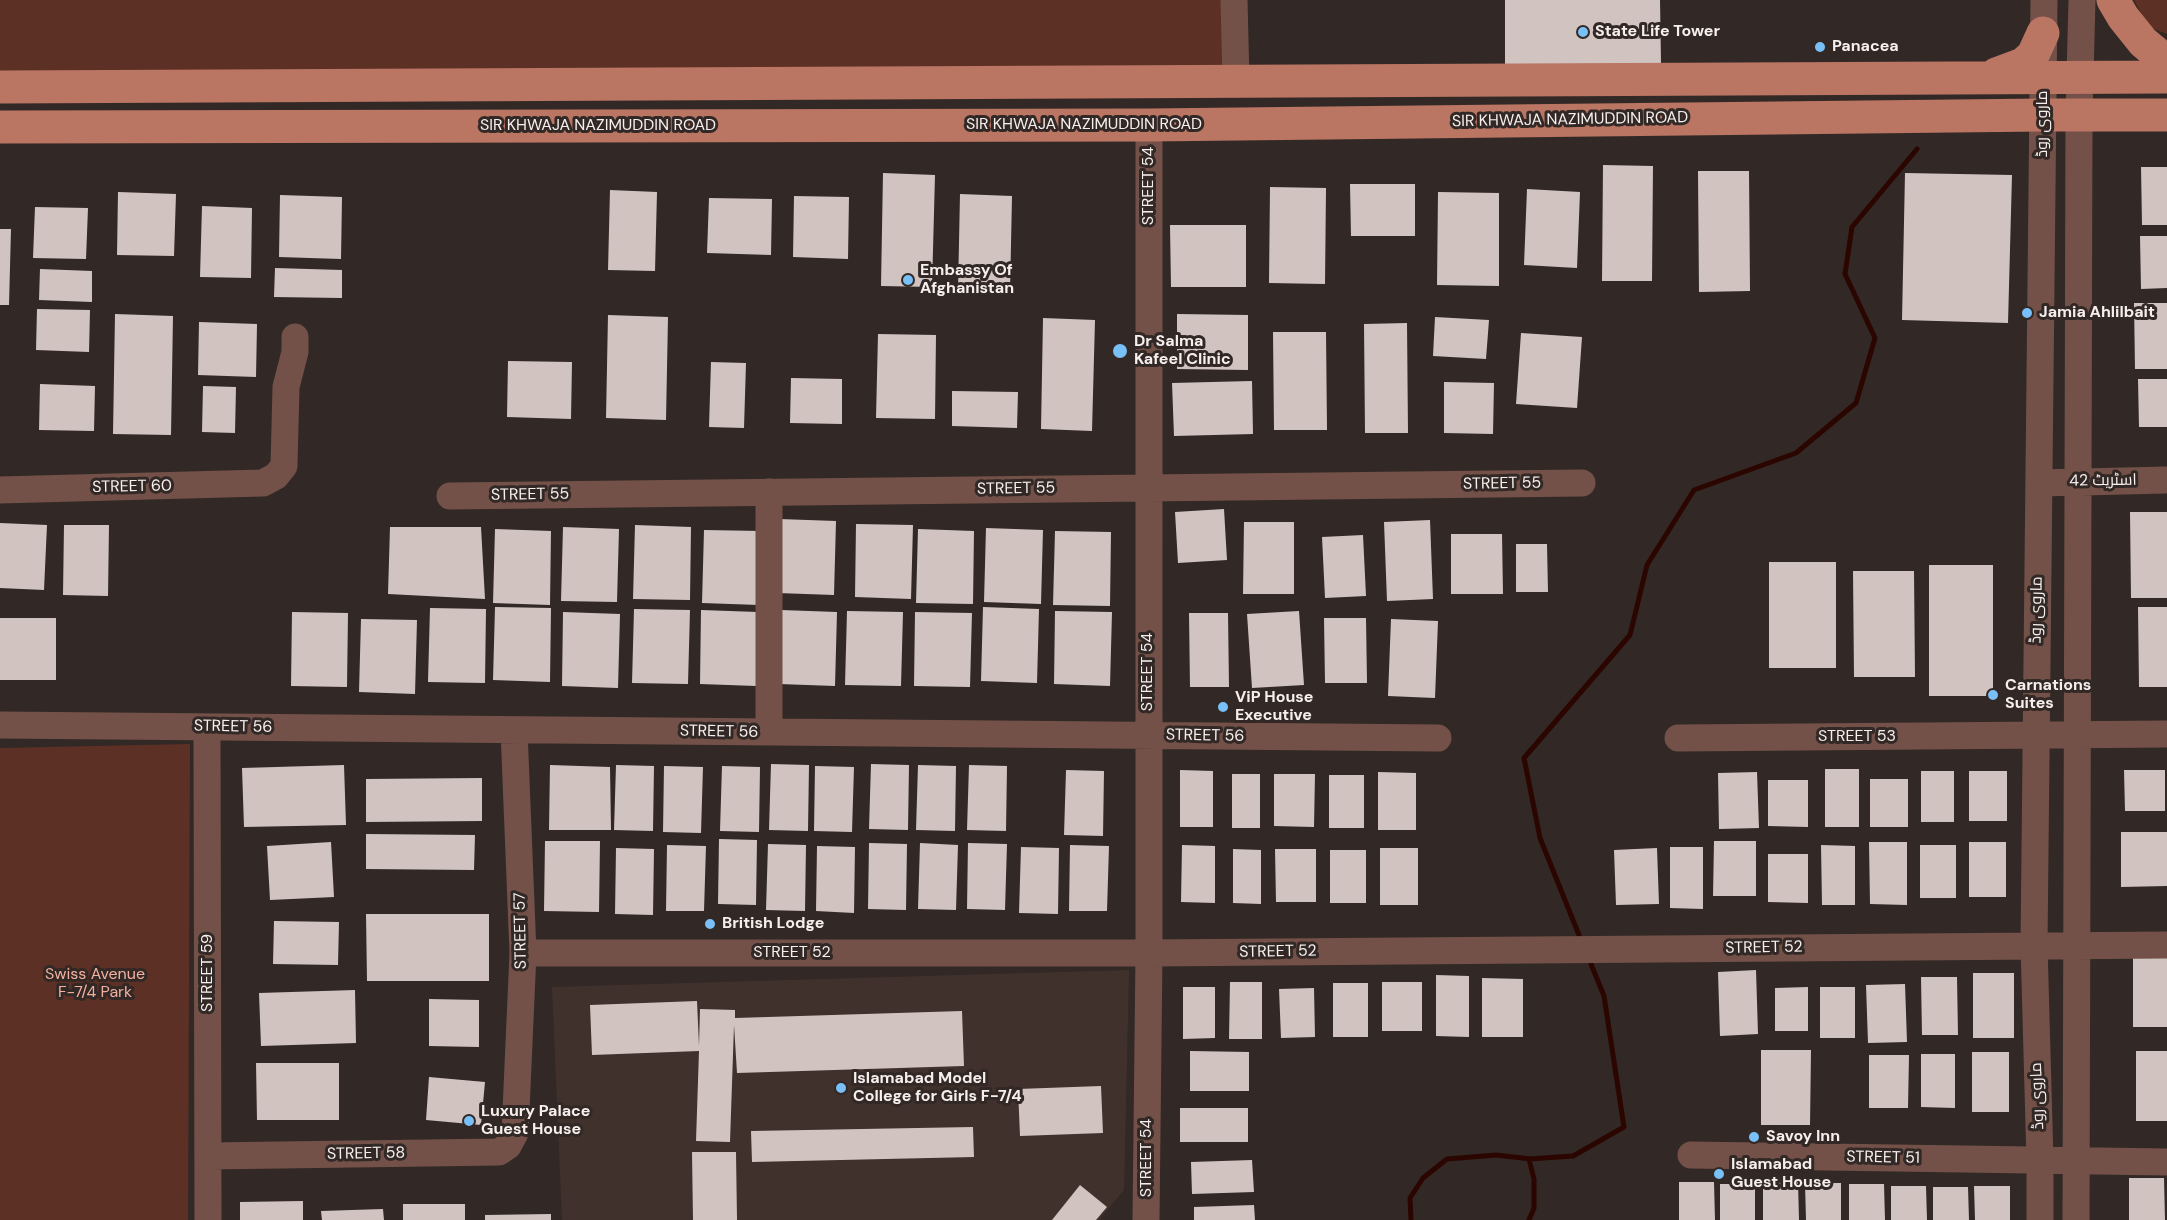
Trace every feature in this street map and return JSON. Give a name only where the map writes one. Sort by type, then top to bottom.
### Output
[{"type":"main road","points":[[2113,0],[2144,42],[2167,62]]},
{"type":"main road","points":[[1980,78],[2023,64],[2033,55],[2043,33]]},
{"type":"main road","points":[[0,87],[2167,77]]},
{"type":"main road","points":[[844,83],[848,126]]},
{"type":"main road","name":"SIR KHWAJA NAZIMUDDIN ROAD","points":[[0,127],[1149,125],[2167,115]]},
{"type":"street","points":[[1234,0],[1236,81]]},
{"type":"street","name":"ماروی روڈ","points":[[2040,1220],[2034,945],[2044,0]]},
{"type":"street","points":[[2076,1220],[2079,115],[2082,0]]},
{"type":"street","name":"STREET 54","points":[[1146,1220],[1149,953],[1149,125]]},
{"type":"street","name":"STREET 60","points":[[0,490],[263,483],[276,476],[284,466],[286,387],[295,352],[295,337]]},
{"type":"street","name":"اسٹریٹ 42","points":[[2039,483],[2167,480]]},
{"type":"street","name":"STREET 55","points":[[450,496],[1582,483]]},
{"type":"street","points":[[769,492],[769,732]]},
{"type":"street","name":"STREET 56","points":[[0,725],[1438,738]]},
{"type":"street","name":"STREET 59","points":[[207,727],[208,1220]]},
{"type":"street","name":"STREET 57","points":[[514,730],[523,952],[516,1133]]},
{"type":"street","name":"STREET 53","points":[[1678,738],[2167,734]]},
{"type":"street","name":"STREET 52","points":[[523,952],[1149,953],[2167,945]]},
{"type":"street","name":"STREET 58","points":[[208,1156],[500,1152],[508,1146],[516,1133]]},
{"type":"street","name":"STREET 51","points":[[1690,1155],[2167,1162]]},
{"type":"shaded area","name":"Islamabad Model College for Girls F-7/4","points":[[1129,970],[1124,1190],[1099,1220],[562,1220],[552,987]]},
{"type":"green space","points":[[0,0],[1222,0],[1225,70],[0,80]]},
{"type":"green space","points":[[2134,0],[2167,0],[2167,34],[2149,27]]},
{"type":"green space","name":"Swiss Avenue F-7/4 Park","points":[[190,744],[188,1220],[0,1220],[0,748]]},
{"type":"building","name":"State Life Tower","points":[[1505,0],[1660,0],[1661,64],[1505,64]]},
{"type":"building","points":[[1603,165],[1653,166],[1652,281],[1602,281]]},
{"type":"building","points":[[2141,167],[2167,167],[2167,225],[2142,225]]},
{"type":"building","points":[[1698,171],[1749,171],[1750,291],[1699,292]]},
{"type":"building","points":[[883,173],[935,175],[932,287],[881,286]]},
{"type":"building","points":[[1905,173],[2012,175],[2008,323],[1902,320]]},
{"type":"building","points":[[1350,184],[1415,184],[1415,236],[1351,236]]},
{"type":"building","points":[[1270,187],[1326,188],[1325,284],[1269,283]]},
{"type":"building","points":[[1527,189],[1580,192],[1577,268],[1524,265]]},
{"type":"building","points":[[610,190],[657,192],[655,271],[608,270]]},
{"type":"building","points":[[118,192],[176,194],[174,256],[117,255]]},
{"type":"building","points":[[1438,192],[1499,193],[1499,286],[1437,285]]},
{"type":"building","points":[[960,194],[1012,196],[1010,292],[958,291]]},
{"type":"building","points":[[280,195],[342,197],[341,259],[279,257]]},
{"type":"building","points":[[794,196],[849,197],[848,259],[793,257]]},
{"type":"building","points":[[709,198],[772,199],[771,255],[707,253]]},
{"type":"building","points":[[202,206],[252,208],[251,278],[200,277]]},
{"type":"building","points":[[35,207],[88,208],[86,259],[33,258]]},
{"type":"building","points":[[1170,225],[1246,225],[1246,287],[1171,287]]},
{"type":"building","points":[[0,229],[11,229],[9,305],[0,305]]},
{"type":"building","points":[[2140,236],[2167,236],[2167,288],[2141,289]]},
{"type":"building","points":[[275,268],[342,270],[342,298],[274,297]]},
{"type":"building","points":[[40,269],[92,271],[92,302],[39,300]]},
{"type":"building","points":[[2134,303],[2167,303],[2167,369],[2135,369]]},
{"type":"building","points":[[37,309],[90,310],[89,352],[36,350]]},
{"type":"building","points":[[115,314],[173,316],[171,435],[113,434]]},
{"type":"building","points":[[1177,314],[1248,315],[1248,370],[1177,369]]},
{"type":"building","points":[[608,315],[668,317],[666,420],[606,418]]},
{"type":"building","points":[[1435,317],[1489,320],[1486,359],[1433,356]]},
{"type":"building","points":[[1043,318],[1095,320],[1092,431],[1041,429]]},
{"type":"building","points":[[199,322],[257,324],[256,377],[198,375]]},
{"type":"building","points":[[1407,323],[1408,433],[1365,433],[1364,324]]},
{"type":"building","points":[[1273,332],[1326,332],[1327,430],[1274,430]]},
{"type":"building","points":[[1521,333],[1582,337],[1577,408],[1516,404]]},
{"type":"building","points":[[878,334],[936,335],[935,419],[876,418]]},
{"type":"building","points":[[508,361],[572,362],[571,419],[507,417]]},
{"type":"building","points":[[711,362],[746,363],[744,428],[709,427]]},
{"type":"building","points":[[791,378],[842,379],[842,424],[790,423]]},
{"type":"building","points":[[2138,379],[2167,379],[2167,427],[2139,427]]},
{"type":"building","points":[[1252,381],[1253,434],[1174,436],[1172,383]]},
{"type":"building","points":[[1444,382],[1494,383],[1493,434],[1444,433]]},
{"type":"building","points":[[40,384],[95,386],[94,431],[39,430]]},
{"type":"building","points":[[203,386],[236,387],[235,433],[202,432]]},
{"type":"building","points":[[952,391],[1018,392],[1017,428],[952,426]]},
{"type":"building","points":[[1224,509],[1227,560],[1178,563],[1175,512]]},
{"type":"building","points":[[2130,512],[2167,512],[2167,598],[2131,598]]},
{"type":"building","points":[[779,519],[836,521],[834,595],[777,593]]},
{"type":"building","points":[[1430,520],[1433,599],[1387,601],[1384,522]]},
{"type":"building","points":[[1244,522],[1294,522],[1294,594],[1243,594]]},
{"type":"building","points":[[0,523],[47,525],[44,590],[0,588]]},
{"type":"building","points":[[856,524],[913,525],[911,599],[855,597]]},
{"type":"building","points":[[64,525],[109,525],[108,596],[63,595]]},
{"type":"building","points":[[635,525],[691,527],[690,600],[633,599]]},
{"type":"building","points":[[390,527],[481,527],[485,599],[388,594]]},
{"type":"building","points":[[563,527],[619,529],[617,602],[561,601]]},
{"type":"building","points":[[986,528],[1043,530],[1041,604],[984,602]]},
{"type":"building","points":[[495,529],[551,531],[550,605],[493,603]]},
{"type":"building","points":[[918,529],[974,531],[973,604],[916,603]]},
{"type":"building","points":[[704,530],[761,531],[759,605],[702,603]]},
{"type":"building","points":[[1055,531],[1111,532],[1110,606],[1053,605]]},
{"type":"building","points":[[1451,534],[1502,534],[1503,594],[1451,594]]},
{"type":"building","points":[[1363,535],[1366,596],[1325,598],[1322,537]]},
{"type":"building","points":[[1516,544],[1547,544],[1548,592],[1516,592]]},
{"type":"building","points":[[1769,562],[1836,562],[1836,668],[1769,668]]},
{"type":"building","points":[[1929,565],[1993,565],[1993,696],[1929,696]]},
{"type":"building","points":[[1853,571],[1914,571],[1915,677],[1854,677]]},
{"type":"building","points":[[495,607],[551,608],[550,682],[493,680]]},
{"type":"building","points":[[983,607],[1039,609],[1037,683],[981,681]]},
{"type":"building","points":[[2138,607],[2167,607],[2167,687],[2139,687]]},
{"type":"building","points":[[430,608],[486,609],[485,683],[428,682]]},
{"type":"building","points":[[634,609],[690,610],[688,684],[632,683]]},
{"type":"building","points":[[701,610],[758,612],[756,686],[700,684]]},
{"type":"building","points":[[781,610],[837,612],[835,686],[779,684]]},
{"type":"building","points":[[847,611],[903,612],[901,686],[845,685]]},
{"type":"building","points":[[1055,611],[1112,612],[1110,686],[1054,684]]},
{"type":"building","points":[[1299,611],[1304,685],[1252,688],[1247,614]]},
{"type":"building","points":[[292,612],[348,613],[347,687],[291,686]]},
{"type":"building","points":[[563,612],[620,614],[618,688],[562,686]]},
{"type":"building","points":[[915,612],[972,613],[970,687],[914,686]]},
{"type":"building","points":[[1189,613],[1228,613],[1229,687],[1190,687]]},
{"type":"building","points":[[0,618],[56,618],[56,680],[0,680]]},
{"type":"building","points":[[1324,618],[1366,618],[1367,683],[1325,683]]},
{"type":"building","points":[[361,619],[417,620],[415,694],[359,692]]},
{"type":"building","points":[[1391,619],[1438,621],[1435,698],[1388,696]]},
{"type":"building","points":[[771,764],[809,765],[808,831],[769,830]]},
{"type":"building","points":[[871,764],[909,765],[908,830],[869,829]]},
{"type":"building","points":[[344,765],[346,825],[244,827],[242,768]]},
{"type":"building","points":[[550,765],[610,767],[611,830],[549,830]]},
{"type":"building","points":[[616,765],[654,766],[653,831],[614,830]]},
{"type":"building","points":[[918,765],[956,766],[955,831],[916,830]]},
{"type":"building","points":[[969,765],[1007,766],[1006,831],[967,830]]},
{"type":"building","points":[[664,766],[703,767],[701,833],[663,832]]},
{"type":"building","points":[[722,766],[760,767],[759,832],[720,831]]},
{"type":"building","points":[[815,766],[854,767],[852,832],[814,831]]},
{"type":"building","points":[[1825,769],[1859,769],[1859,827],[1825,827]]},
{"type":"building","points":[[1066,770],[1104,771],[1103,836],[1064,835]]},
{"type":"building","points":[[1180,770],[1213,771],[1213,827],[1180,827]]},
{"type":"building","points":[[2124,770],[2165,770],[2165,811],[2125,811]]},
{"type":"building","points":[[1921,771],[1954,771],[1954,822],[1921,822]]},
{"type":"building","points":[[1969,771],[2007,771],[2007,821],[1969,821]]},
{"type":"building","points":[[1378,772],[1416,773],[1416,830],[1378,830]]},
{"type":"building","points":[[1757,772],[1759,828],[1719,829],[1718,773]]},
{"type":"building","points":[[1232,774],[1260,774],[1260,828],[1232,828]]},
{"type":"building","points":[[1274,774],[1315,774],[1314,827],[1274,826]]},
{"type":"building","points":[[1329,775],[1364,775],[1364,828],[1329,828]]},
{"type":"building","points":[[482,778],[482,821],[366,822],[366,779]]},
{"type":"building","points":[[1870,779],[1908,779],[1908,827],[1870,827]]},
{"type":"building","points":[[1768,780],[1808,780],[1808,827],[1768,826]]},
{"type":"building","points":[[2121,832],[2167,832],[2167,886],[2121,887]]},
{"type":"building","points":[[366,834],[475,835],[474,870],[366,869]]},
{"type":"building","points":[[719,839],[757,840],[756,905],[718,904]]},
{"type":"building","points":[[545,841],[600,841],[599,912],[544,911]]},
{"type":"building","points":[[1714,841],[1756,841],[1756,896],[1713,896]]},
{"type":"building","points":[[331,842],[334,897],[270,900],[267,846]]},
{"type":"building","points":[[1869,842],[1907,842],[1907,905],[1870,904]]},
{"type":"building","points":[[1969,842],[2006,842],[2006,897],[1969,897]]},
{"type":"building","points":[[869,843],[907,844],[906,910],[868,909]]},
{"type":"building","points":[[920,843],[958,845],[956,910],[918,909]]},
{"type":"building","points":[[968,843],[1007,844],[1005,910],[967,909]]},
{"type":"building","points":[[768,844],[806,845],[805,911],[766,910]]},
{"type":"building","points":[[667,845],[706,846],[704,911],[666,911]]},
{"type":"building","points":[[1070,845],[1109,846],[1107,911],[1069,911]]},
{"type":"building","points":[[1182,845],[1215,846],[1215,903],[1181,902]]},
{"type":"building","points":[[1821,845],[1855,846],[1855,905],[1822,905]]},
{"type":"building","points":[[1920,845],[1956,845],[1956,898],[1920,898]]},
{"type":"building","points":[[817,846],[855,847],[854,913],[816,911]]},
{"type":"building","points":[[1021,847],[1059,848],[1058,914],[1019,913]]},
{"type":"building","points":[[1670,847],[1703,847],[1703,909],[1670,908]]},
{"type":"building","points":[[616,848],[654,849],[653,915],[615,914]]},
{"type":"building","points":[[1380,848],[1418,848],[1418,905],[1380,905]]},
{"type":"building","points":[[1657,848],[1659,904],[1616,905],[1614,850]]},
{"type":"building","points":[[1233,849],[1261,850],[1261,904],[1233,903]]},
{"type":"building","points":[[1275,849],[1316,849],[1316,902],[1276,902]]},
{"type":"building","points":[[1330,850],[1366,850],[1366,903],[1330,903]]},
{"type":"building","points":[[1768,854],[1808,854],[1808,903],[1768,902]]},
{"type":"building","points":[[366,914],[489,914],[489,981],[367,981]]},
{"type":"building","points":[[274,921],[339,922],[338,965],[273,964]]},
{"type":"building","points":[[2133,957],[2167,957],[2167,1027],[2133,1027]]},
{"type":"building","points":[[1756,970],[1758,1034],[1720,1036],[1718,972]]},
{"type":"building","points":[[1973,973],[2014,973],[2014,1038],[1973,1038]]},
{"type":"building","points":[[1436,975],[1469,976],[1469,1037],[1436,1036]]},
{"type":"building","points":[[1921,977],[1957,977],[1958,1035],[1922,1035]]},
{"type":"building","points":[[1482,978],[1523,979],[1523,1037],[1482,1037]]},
{"type":"building","points":[[1230,982],[1262,982],[1262,1039],[1229,1039]]},
{"type":"building","points":[[1382,982],[1422,982],[1422,1031],[1382,1031]]},
{"type":"building","points":[[1333,983],[1368,983],[1368,1037],[1333,1037]]},
{"type":"building","points":[[1905,984],[1907,1042],[1868,1043],[1866,985]]},
{"type":"building","points":[[1183,987],[1215,987],[1215,1038],[1183,1039]]},
{"type":"building","points":[[1808,987],[1808,1031],[1775,1031],[1775,988]]},
{"type":"building","points":[[1820,987],[1855,987],[1855,1038],[1820,1038]]},
{"type":"building","points":[[1314,988],[1315,1037],[1281,1038],[1279,989]]},
{"type":"building","points":[[355,990],[356,1043],[261,1046],[259,993]]},
{"type":"building","points":[[429,999],[479,1000],[479,1047],[429,1046]]},
{"type":"building","points":[[697,1001],[699,1046],[700,1009],[735,1010],[735,1018],[962,1011],[964,1066],[737,1073],[734,1025],[730,1142],[696,1141],[699,1051],[592,1055],[590,1005]]},
{"type":"building","points":[[1761,1050],[1811,1050],[1810,1125],[1761,1125]]},
{"type":"building","points":[[1190,1051],[1249,1052],[1249,1091],[1190,1091]]},
{"type":"building","points":[[2136,1051],[2167,1051],[2167,1121],[2136,1121]]},
{"type":"building","points":[[1972,1052],[2009,1052],[2009,1112],[1972,1112]]},
{"type":"building","points":[[1921,1054],[1955,1054],[1955,1108],[1921,1107]]},
{"type":"building","points":[[1869,1055],[1909,1055],[1908,1108],[1869,1108]]},
{"type":"building","points":[[256,1063],[339,1063],[339,1120],[257,1120]]},
{"type":"building","points":[[429,1077],[485,1082],[481,1125],[426,1120]]},
{"type":"building","points":[[1101,1086],[1103,1133],[1020,1136],[1018,1089]]},
{"type":"building","points":[[1180,1108],[1248,1108],[1248,1142],[1180,1142]]},
{"type":"building","points":[[973,1127],[974,1157],[752,1162],[751,1131]]},
{"type":"building","points":[[692,1152],[736,1152],[737,1220],[693,1220]]},
{"type":"building","points":[[1252,1160],[1254,1192],[1192,1194],[1191,1162]]},
{"type":"building","points":[[2129,1178],[2164,1178],[2165,1220],[2129,1220]]},
{"type":"building","points":[[1798,1181],[1799,1220],[1763,1220],[1763,1182]]},
{"type":"building","points":[[1679,1182],[1714,1182],[1715,1220],[1679,1220]]},
{"type":"building","points":[[1805,1183],[1841,1183],[1841,1220],[1806,1220]]},
{"type":"building","points":[[1720,1184],[1755,1184],[1755,1220],[1720,1220]]},
{"type":"building","points":[[1849,1184],[1884,1184],[1885,1220],[1849,1220]]},
{"type":"building","points":[[1080,1185],[1107,1207],[1096,1220],[1052,1220]]},
{"type":"building","points":[[1891,1186],[1926,1186],[1927,1220],[1891,1220]]},
{"type":"building","points":[[1974,1186],[2010,1186],[2010,1220],[1975,1220]]},
{"type":"building","points":[[1933,1187],[1968,1187],[1969,1220],[1933,1220]]},
{"type":"building","points":[[303,1201],[303,1220],[240,1220],[240,1202]]},
{"type":"building","points":[[403,1204],[465,1204],[465,1220],[403,1220]]},
{"type":"building","points":[[1254,1205],[1255,1220],[1194,1220],[1194,1207]]},
{"type":"building","points":[[383,1209],[384,1220],[322,1220],[321,1211]]},
{"type":"building","points":[[551,1214],[551,1220],[485,1220],[485,1215]]},
{"type":"waterway","points":[[1579,935],[1540,838],[1524,758],[1630,635],[1647,565],[1694,490],[1796,453],[1856,403],[1875,338],[1845,274],[1852,227],[1917,149]]},
{"type":"waterway","points":[[1529,1220],[1534,1208],[1534,1179],[1529,1159],[1573,1156],[1624,1127],[1604,996],[1591,964]]},
{"type":"waterway","points":[[1411,1220],[1410,1198],[1423,1178],[1447,1159],[1496,1155],[1531,1159]]},
{"type":"place","name":"State Life Tower","points":[[1583,32]]},
{"type":"place","name":"Panacea","points":[[1820,47]]},
{"type":"place","name":"Embassy Of Afghanistan","points":[[908,280]]},
{"type":"place","name":"Jamia Ahlilbait","points":[[2027,313]]},
{"type":"place","name":"Dr Salma Kafeel Clinic","points":[[1120,351]]},
{"type":"place","name":"Carnations Suites","points":[[1993,695]]},
{"type":"place","name":"ViP House Executive","points":[[1223,707]]},
{"type":"place","name":"British Lodge","points":[[710,924]]},
{"type":"place","name":"Islamabad Model College for Girls F-7/4","points":[[841,1088]]},
{"type":"place","name":"Luxury Palace Guest House","points":[[469,1121]]},
{"type":"place","name":"Savoy Inn","points":[[1754,1137]]},
{"type":"place","name":"Islamabad Guest House","points":[[1719,1174]]}]
